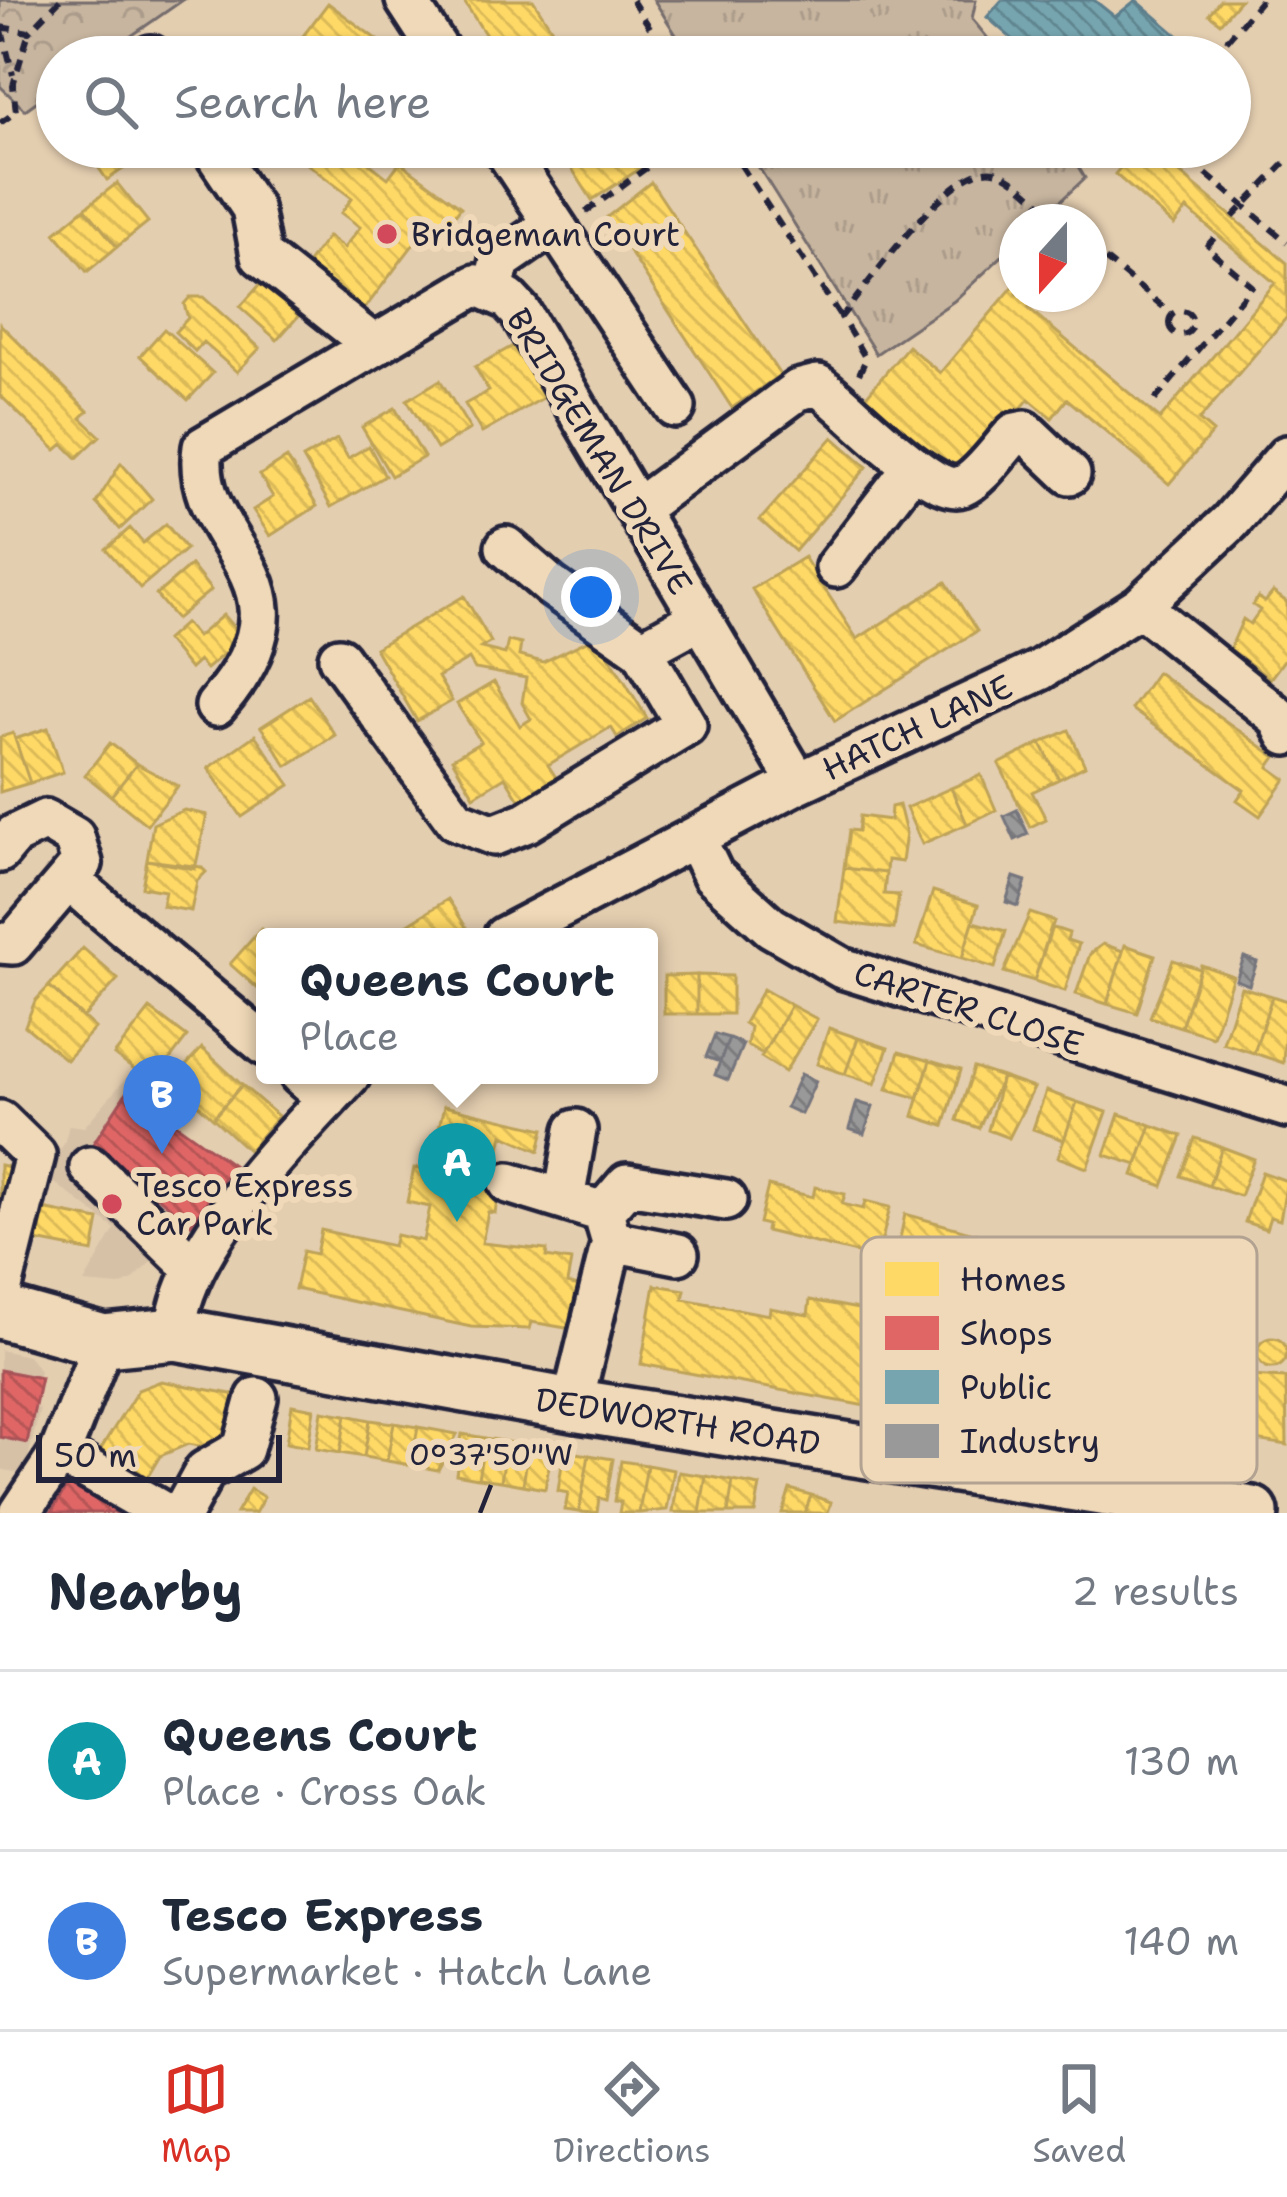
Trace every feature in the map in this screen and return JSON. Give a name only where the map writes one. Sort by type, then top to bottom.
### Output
[{"type":"main road","points":[[0,1312],[104,1341]]},
{"type":"main road","name":"DEDWORTH ROAD","points":[[104,1341],[175,1334],[572,1406],[861,1450]]},
{"type":"main road","name":"DEDWORTH ROAD","points":[[1061,1483],[1127,1500],[1252,1513]]},
{"type":"street","points":[[406,0],[429,36]]},
{"type":"street","points":[[226,168],[252,208],[261,256],[372,344]]},
{"type":"street","points":[[517,168],[675,407]]},
{"type":"street","points":[[493,290],[500,261],[556,228]]},
{"type":"street","name":"BRIDGEMAN DRIVE","points":[[217,706],[240,680],[259,620],[257,590],[206,489],[203,447],[458,291],[476,285],[493,290],[520,312],[798,783]]},
{"type":"street","points":[[637,508],[798,390],[818,386],[846,404],[913,468],[950,488],[965,485],[1015,433],[1025,431],[1070,474]]},
{"type":"street","name":"HATCH LANE","points":[[521,928],[798,783],[1040,670],[1140,606],[1230,522],[1287,456]]},
{"type":"street","points":[[836,567],[913,468]]},
{"type":"street","points":[[339,658],[456,820],[494,835],[527,822],[686,724],[642,650],[550,586],[506,547]]},
{"type":"street","points":[[1140,606],[1278,717],[1287,735]]},
{"type":"street","points":[[642,650],[701,618]]},
{"type":"street","points":[[0,852],[14,836],[45,820],[74,837],[82,863],[71,882],[13,944],[0,943]]},
{"type":"street","name":"CARTER CLOSE","points":[[695,838],[713,875],[772,927],[842,968],[1287,1108]]},
{"type":"street","points":[[71,882],[256,1038]]},
{"type":"street","points":[[175,1334],[178,1302],[194,1268],[325,1084]]},
{"type":"street","points":[[0,1121],[35,1155],[0,1295]]},
{"type":"street","points":[[564,1200],[577,1130]]},
{"type":"street","points":[[89,1168],[194,1268]]},
{"type":"street","points":[[509,1184],[564,1200],[608,1227],[678,1254]]},
{"type":"street","points":[[572,1406],[608,1227],[628,1184],[726,1200]]},
{"type":"street","points":[[20,1513],[60,1453],[104,1341]]},
{"type":"street","points":[[182,1513],[205,1471],[243,1449],[257,1398]]},
{"type":"street","points":[[60,1453],[164,1513]]},
{"type":"path","points":[[13,85],[29,32],[59,0]]},
{"type":"path","points":[[632,0],[656,36]]},
{"type":"path","points":[[1231,36],[1261,0]]},
{"type":"path","points":[[1,27],[29,32]]},
{"type":"path","points":[[0,123],[16,112],[12,52],[1,27]]},
{"type":"path","points":[[1233,217],[1287,161]]},
{"type":"path","points":[[556,228],[644,168]]},
{"type":"path","points":[[743,168],[866,359],[846,404]]},
{"type":"path","points":[[1199,168],[1287,242]]},
{"type":"path","points":[[841,317],[946,190],[980,170],[998,171],[1038,204]]},
{"type":"path","points":[[1155,400],[1252,286],[1206,248],[1217,235]]},
{"type":"path","points":[[1107,261],[1172,314],[1190,315],[1191,330]]},
{"type":"path","points":[[1172,314],[1173,332],[1191,330],[1205,341]]},
{"type":"shaded area","points":[[128,1076],[235,1177],[133,1280],[119,1286],[84,1283],[115,1229],[43,1174],[64,1144],[69,1125],[84,1127]]},
{"type":"shaded area","points":[[0,1350],[28,1356],[40,1371],[33,1407],[40,1409],[24,1474],[0,1469]]},
{"type":"green space","points":[[0,0],[183,0],[131,36],[36,36],[36,102],[25,110],[0,86]]},
{"type":"green space","points":[[654,0],[976,0],[972,19],[986,36],[677,36]]},
{"type":"green space","points":[[759,168],[1079,168],[1085,178],[1057,204],[999,204],[999,259],[954,301],[876,354]]},
{"type":"building: Homes","points":[[463,0],[533,0],[556,36],[486,36]]},
{"type":"building: Homes","points":[[1220,0],[1240,0],[1220,23],[1209,14]]},
{"type":"building: Homes","points":[[328,3],[372,36],[303,36]]},
{"type":"building: Homes","points":[[99,168],[125,168],[107,180]]},
{"type":"building: Homes","name":"Bridgeman Court","points":[[313,168],[375,168],[388,178],[396,168],[408,168],[461,207],[434,242],[422,233],[357,319],[299,275],[328,236],[344,248],[360,227],[341,213],[352,198]]},
{"type":"building: Homes","points":[[571,168],[641,168],[592,200]]},
{"type":"building: Homes","points":[[1120,168],[1174,168],[1287,263],[1287,317],[1199,420],[1213,432],[1169,484],[1067,399],[1052,418],[1029,399],[958,482],[862,401],[908,346],[940,373],[999,303],[999,312],[1033,312],[1160,419],[1275,283],[1187,209],[1174,225],[1115,174]]},
{"type":"building: Homes","points":[[651,182],[780,375],[732,408],[607,217]]},
{"type":"building: Homes","points":[[117,183],[148,222],[117,247],[85,208]]},
{"type":"building: Homes","points":[[85,208],[117,247],[87,272],[55,233]]},
{"type":"building: Homes","points":[[264,280],[301,313],[277,340],[240,307]]},
{"type":"building: Homes","points":[[190,297],[203,297],[260,348],[237,372],[203,342],[195,351],[175,332],[188,318],[184,304]]},
{"type":"building: Homes","points":[[0,324],[88,411],[81,418],[100,436],[77,458],[63,444],[56,450],[0,395]]},
{"type":"building: Homes","points":[[164,329],[213,373],[188,400],[140,356]]},
{"type":"building: Homes","points":[[520,342],[550,394],[482,433],[465,404],[489,391],[475,367]]},
{"type":"building: Homes","points":[[440,380],[470,429],[437,449],[407,400]]},
{"type":"building: Homes","points":[[395,408],[424,457],[391,476],[362,427]]},
{"type":"building: Homes","points":[[833,437],[867,467],[795,551],[760,520]]},
{"type":"building: Homes","points":[[337,439],[348,458],[369,446],[385,476],[331,507],[303,458]]},
{"type":"building: Homes","points":[[287,458],[317,506],[270,536],[253,510],[273,497],[260,475]]},
{"type":"building: Homes","points":[[121,463],[152,499],[120,529],[96,503]]},
{"type":"building: Homes","points":[[166,524],[186,549],[140,588],[106,549],[130,528],[143,543]]},
{"type":"building: Homes","points":[[804,557],[857,639],[946,582],[977,631],[835,721],[752,589]]},
{"type":"building: Homes","points":[[191,565],[211,590],[176,619],[156,595]]},
{"type":"building: Homes","points":[[1273,592],[1287,602],[1287,656],[1270,679],[1230,649],[1243,619],[1250,624],[1260,610],[1253,605],[1258,597],[1265,602]]},
{"type":"building: Homes","points":[[464,596],[491,642],[481,648],[505,654],[508,641],[521,644],[519,656],[543,662],[597,636],[647,718],[617,737],[611,727],[548,765],[557,779],[520,801],[505,777],[474,796],[452,759],[481,742],[457,704],[494,682],[520,726],[531,719],[522,703],[526,678],[475,669],[469,659],[438,677],[452,701],[417,721],[375,648]]},
{"type":"building: Homes","points":[[223,615],[243,638],[206,669],[199,661],[190,669],[166,640],[185,623],[197,637]]},
{"type":"building: Homes","points":[[1157,672],[1276,757],[1269,767],[1286,779],[1260,816],[1237,800],[1244,790],[1131,709]]},
{"type":"building: Homes","points":[[309,696],[335,735],[287,766],[261,727]]},
{"type":"building: Homes","points":[[48,728],[63,772],[30,783],[15,739]]},
{"type":"building: Homes","points":[[1069,730],[1085,766],[1059,779],[1041,743]]},
{"type":"building: Homes","points":[[13,733],[30,783],[0,792],[0,737]]},
{"type":"building: Homes","points":[[255,735],[290,785],[242,817],[208,768]]},
{"type":"building: Homes","points":[[110,743],[137,764],[111,796],[85,775]]},
{"type":"building: Homes","points":[[1041,743],[1059,779],[1032,792],[1046,819],[1030,827],[999,764]]},
{"type":"building: Homes","points":[[137,764],[178,786],[147,825],[111,796]]},
{"type":"building: Homes","points":[[981,775],[996,810],[967,824],[951,788]]},
{"type":"building: Homes","points":[[951,788],[967,824],[922,844],[906,808]]},
{"type":"building: Homes","points":[[899,805],[906,833],[902,862],[887,860],[886,873],[844,868],[849,830],[858,831],[860,816],[890,820],[891,807]]},
{"type":"building: Homes","points":[[184,810],[207,815],[195,869],[147,860],[153,824]]},
{"type":"building: Homes","points":[[147,860],[201,867],[206,872],[197,881],[191,911],[162,906],[165,891],[142,887]]},
{"type":"building: Homes","points":[[844,868],[886,873],[884,894],[899,895],[894,929],[837,922]]},
{"type":"building: Homes","points":[[933,891],[978,905],[962,958],[916,945]]},
{"type":"building: Homes","points":[[448,899],[466,927],[464,928],[402,928]]},
{"type":"building: Homes","points":[[1030,913],[1054,921],[1034,981],[1004,972]]},
{"type":"building: Homes","points":[[973,922],[1006,931],[995,968],[962,958]]},
{"type":"building: Homes","points":[[1051,927],[1069,933],[1067,940],[1079,944],[1065,991],[1034,981]]},
{"type":"building: Homes","points":[[256,935],[256,987],[230,964]]},
{"type":"building: Homes","points":[[1103,944],[1123,951],[1107,1004],[1076,994],[1090,954]]},
{"type":"building: Homes","points":[[1125,945],[1155,955],[1137,1013],[1107,1004]]},
{"type":"building: Homes","points":[[83,948],[118,979],[83,1018],[49,986]]},
{"type":"building: Homes","points":[[1173,960],[1200,969],[1181,1027],[1150,1017]]},
{"type":"building: Homes","points":[[1201,965],[1233,976],[1213,1037],[1181,1027]]},
{"type":"building: Homes","points":[[697,975],[732,976],[732,1014],[697,1014]]},
{"type":"building: Homes","points":[[697,975],[697,1014],[664,1014],[664,976]]},
{"type":"building: Homes","points":[[49,986],[95,1028],[66,1060],[25,1026],[35,1001]]},
{"type":"building: Homes","points":[[1241,987],[1272,996],[1254,1053],[1223,1043]]},
{"type":"building: Homes","points":[[763,989],[791,1005],[763,1054],[747,1045],[750,1027],[744,1023]]},
{"type":"building: Homes","points":[[1272,996],[1287,1001],[1283,1063],[1254,1053]]},
{"type":"building: Homes","points":[[791,1005],[817,1019],[785,1072],[761,1057]]},
{"type":"building: Homes","points":[[150,1009],[187,1037],[152,1083],[114,1055]]},
{"type":"building: Homes","points":[[829,1028],[858,1038],[845,1074],[817,1064]]},
{"type":"building: Homes","points":[[858,1038],[888,1048],[875,1084],[845,1074]]},
{"type":"building: Homes","points":[[202,1048],[242,1085],[213,1118],[172,1081]]},
{"type":"building: Homes","points":[[899,1052],[930,1061],[918,1098],[887,1089]]},
{"type":"building: Homes","points":[[930,1061],[961,1070],[944,1126],[913,1116]]},
{"type":"building: Homes","points":[[974,1068],[1002,1077],[979,1128],[957,1120]]},
{"type":"building: Homes","points":[[1002,1077],[1034,1088],[1009,1138],[988,1130]]},
{"type":"building: Homes","points":[[242,1085],[278,1116],[249,1151],[213,1118]]},
{"type":"building: Homes","points":[[1046,1091],[1077,1102],[1064,1140],[1033,1129]]},
{"type":"building: Homes","points":[[1077,1102],[1107,1112],[1087,1168],[1058,1157]]},
{"type":"building: Homes","points":[[444,1106],[544,1129],[539,1151],[503,1135],[493,1180],[499,1185],[495,1213],[488,1212],[482,1243],[547,1250],[546,1257],[571,1261],[567,1283],[579,1286],[572,1329],[531,1322],[529,1329],[471,1327],[295,1289],[303,1251],[316,1254],[321,1230],[393,1246],[396,1235],[423,1241],[430,1207],[407,1202],[414,1168],[429,1171]]},
{"type":"building: Homes","points":[[1119,1114],[1151,1125],[1137,1165],[1105,1155]]},
{"type":"building: Homes","points":[[1151,1125],[1182,1136],[1163,1186],[1133,1175]]},
{"type":"building: Homes","points":[[1195,1138],[1222,1147],[1209,1186],[1181,1176]]},
{"type":"building: Homes","points":[[1222,1147],[1254,1159],[1240,1196],[1209,1186]]},
{"type":"building: Homes","points":[[0,1165],[18,1169],[12,1203],[99,1220],[93,1252],[0,1234]]},
{"type":"building: Homes","points":[[1262,1172],[1287,1181],[1280,1220],[1270,1217],[1266,1229],[1245,1222]]},
{"type":"building: Homes","points":[[768,1186],[813,1197],[815,1187],[845,1194],[842,1204],[863,1209],[865,1201],[890,1207],[883,1237],[861,1237],[861,1254],[766,1231],[767,1225],[759,1223]]},
{"type":"building: Homes","points":[[905,1214],[988,1237],[900,1237]]},
{"type":"building: Homes","points":[[655,1285],[685,1290],[683,1299],[769,1315],[770,1308],[808,1315],[810,1300],[861,1310],[861,1405],[641,1364]]},
{"type":"building: Homes","points":[[1272,1338],[1283,1342],[1287,1353],[1283,1364],[1272,1368],[1261,1364],[1257,1353],[1261,1342]]},
{"type":"building: Homes","points":[[1257,1376],[1286,1378],[1287,1445],[1257,1440]]},
{"type":"building: Homes","points":[[161,1381],[237,1395],[228,1451],[188,1444],[160,1456],[141,1488],[94,1460],[138,1390]]},
{"type":"building: Homes","points":[[292,1405],[314,1409],[308,1447],[286,1443]]},
{"type":"building: Homes","points":[[322,1411],[346,1415],[340,1453],[316,1449]]},
{"type":"building: Homes","points":[[346,1415],[370,1420],[364,1457],[340,1453]]},
{"type":"building: Homes","points":[[370,1420],[394,1423],[387,1461],[364,1457]]},
{"type":"building: Homes","points":[[394,1423],[418,1427],[411,1465],[387,1461]]},
{"type":"building: Homes","points":[[418,1427],[457,1434],[438,1470],[411,1465]]},
{"type":"building: Homes","points":[[462,1434],[485,1438],[478,1478],[456,1474]]},
{"type":"building: Homes","points":[[485,1438],[507,1442],[501,1481],[478,1478]]},
{"type":"building: Homes","points":[[507,1442],[529,1446],[523,1485],[501,1481]]},
{"type":"building: Homes","points":[[529,1446],[552,1449],[545,1489],[523,1485]]},
{"type":"building: Homes","points":[[564,1451],[589,1455],[579,1512],[565,1510],[568,1493],[558,1491]]},
{"type":"building: Homes","points":[[589,1455],[613,1459],[606,1500],[599,1498],[597,1513],[579,1512]]},
{"type":"building: Homes","points":[[621,1461],[647,1465],[639,1513],[619,1513],[621,1502],[614,1501]]},
{"type":"building: Homes","points":[[647,1465],[674,1470],[667,1510],[639,1513]]},
{"type":"building: Homes","points":[[679,1472],[706,1476],[700,1513],[673,1512]]},
{"type":"building: Homes","points":[[706,1476],[733,1481],[728,1513],[700,1513]]},
{"type":"building: Homes","points":[[733,1481],[760,1486],[755,1513],[728,1513]]},
{"type":"building: Homes","points":[[250,1489],[264,1497],[255,1513],[236,1513]]},
{"type":"building: Homes","points":[[790,1489],[811,1495],[805,1513],[782,1513]]},
{"type":"building: Homes","points":[[811,1495],[831,1502],[828,1513],[805,1513]]},
{"type":"building: Shops","points":[[128,1090],[233,1165],[191,1224],[93,1144]]},
{"type":"building: Shops","points":[[0,1370],[41,1378],[27,1443],[0,1437]]},
{"type":"building: Shops","points":[[72,1477],[132,1513],[51,1513]]},
{"type":"building: Public","points":[[1002,0],[1094,0],[1115,17],[1136,0],[1178,36],[1009,36],[987,17]]},
{"type":"building: Industry","points":[[1017,810],[1028,834],[1015,840],[1004,816]]},
{"type":"building: Industry","points":[[1014,877],[1026,881],[1018,906],[1006,902]]},
{"type":"building: Industry","points":[[1244,957],[1257,962],[1249,985],[1236,980]]},
{"type":"building: Industry","points":[[715,1034],[729,1038],[720,1062],[706,1057]]},
{"type":"building: Industry","points":[[729,1038],[743,1044],[728,1080],[715,1075]]},
{"type":"building: Industry","points":[[801,1074],[816,1081],[801,1114],[786,1107]]},
{"type":"building: Industry","points":[[857,1102],[873,1107],[864,1134],[849,1129]]},
{"type":"place","name":"Bridgeman Court","points":[[387,234]]},
{"type":"place","name":"Tesco Express","points":[[162,1154]]},
{"type":"place","name":"Tesco Express Car Park","points":[[112,1204]]},
{"type":"place","name":"Queens Court","points":[[457,1222]]}]
